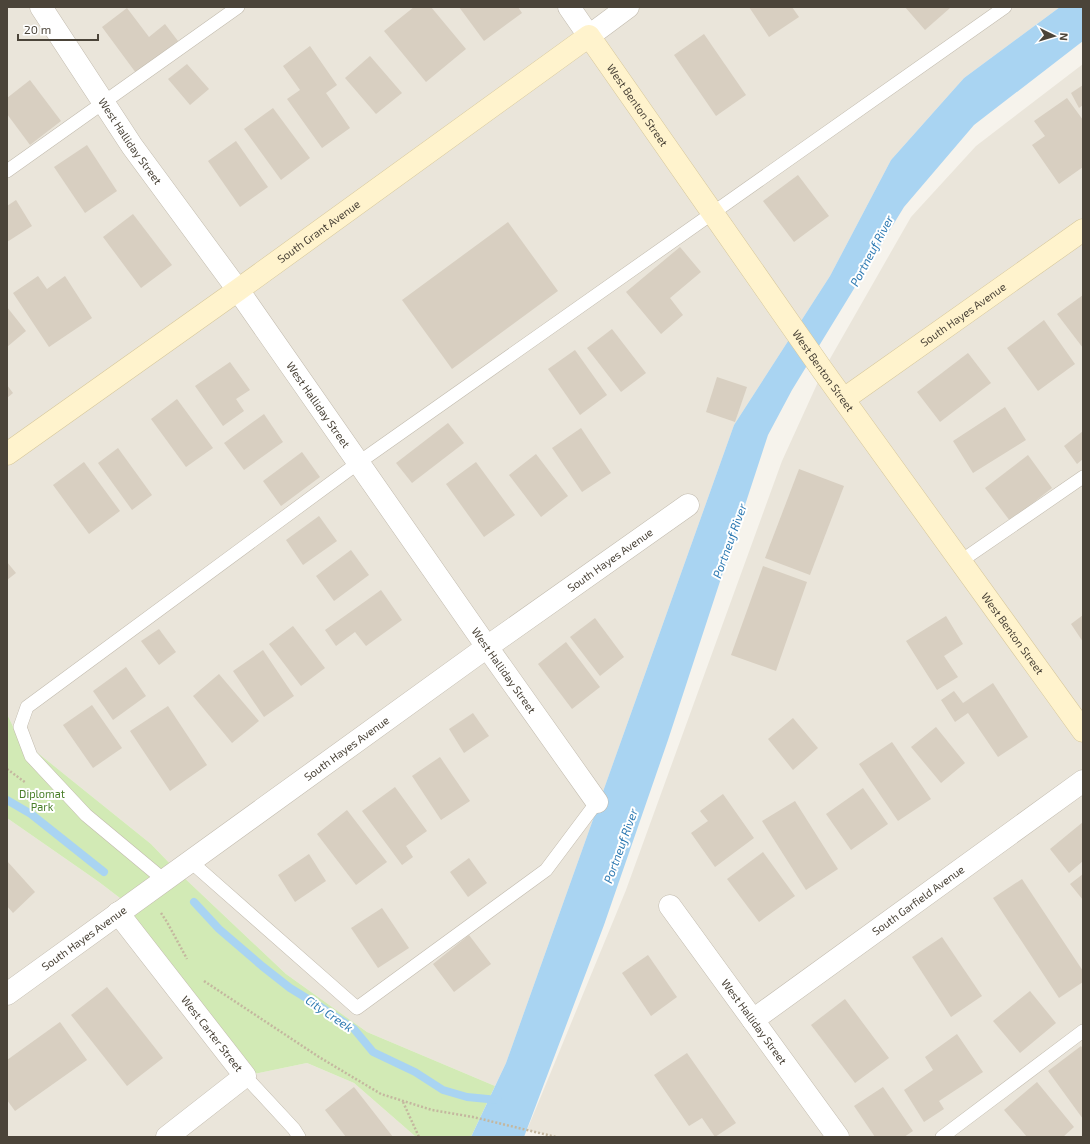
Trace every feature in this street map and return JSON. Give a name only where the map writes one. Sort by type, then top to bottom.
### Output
[{"type":"street","name":"West Halliday Street","points":[[40,7],[132,146],[238,290],[597,802]]},
{"type":"street","name":"West Benton Street","points":[[569,7],[823,371],[1083,731]]},
{"type":"street","name":"South Grant Avenue","points":[[7,454],[238,290],[628,7]]},
{"type":"street","name":"South Hayes Avenue","points":[[844,399],[1083,230]]},
{"type":"street","name":"South Hayes Avenue","points":[[7,994],[487,647],[688,505]]},
{"type":"street","name":"South Garfield Avenue","points":[[753,1020],[1083,781]]},
{"type":"street","name":"West Halliday Street","points":[[670,906],[838,1137]]},
{"type":"street","name":"West Carter Street","points":[[118,913],[245,1076],[167,1137]]},
{"type":"lane","points":[[7,172],[238,7]]},
{"type":"lane","points":[[164,880],[86,815],[31,756],[20,727],[27,708],[358,463],[1005,7]]},
{"type":"lane","points":[[961,561],[1083,477]]},
{"type":"lane","points":[[190,862],[357,1008],[546,870],[597,802]]},
{"type":"lane","points":[[942,1137],[1083,1031]]},
{"type":"lane","points":[[245,1076],[294,1129],[299,1137]]},
{"type":"path","points":[[146,893],[167,922],[189,962]]},
{"type":"path","points":[[202,980],[319,1057],[381,1094],[432,1110],[473,1117],[556,1137]]},
{"type":"path","points":[[403,1101],[419,1137]]},
{"type":"shaded area","points":[[7,7],[1060,7],[964,78],[891,160],[830,276],[734,425],[506,1063],[495,1086],[367,1032],[286,974],[177,871],[151,844],[18,737],[7,714]]},
{"type":"shaded area","points":[[1083,64],[1083,1137],[556,1137],[527,1130],[626,890],[782,461],[823,371],[911,217],[976,146]]},
{"type":"shaded area","points":[[7,818],[99,882],[129,905],[245,1076],[307,1063],[354,1083],[416,1137],[7,1137]]},
{"type":"green space","name":"Diplomat Park","points":[[7,714],[18,737],[151,844],[177,871],[286,974],[367,1032],[495,1086],[471,1137],[416,1137],[354,1083],[307,1063],[245,1076],[118,913],[129,905],[99,882],[7,818]]},
{"type":"water","name":"Portneuf River","points":[[1060,7],[1083,7],[1083,41],[974,125],[904,207],[792,390],[768,435],[668,740],[604,925],[524,1137],[471,1137],[506,1063],[734,425],[830,276],[891,160],[964,78]]},
{"type":"building","points":[[414,7],[431,7],[466,49],[426,82],[384,31]]},
{"type":"building","points":[[459,7],[518,7],[522,13],[484,41]]},
{"type":"building","points":[[749,7],[792,7],[799,17],[769,37]]},
{"type":"building","points":[[905,7],[949,7],[950,8],[925,30]]},
{"type":"building","points":[[127,8],[149,37],[165,24],[178,41],[136,73],[102,27]]},
{"type":"building","points":[[704,34],[746,95],[716,116],[674,55]]},
{"type":"building","points":[[310,46],[337,85],[326,93],[350,128],[322,148],[287,99],[300,90],[283,66]]},
{"type":"building","points":[[370,56],[402,93],[376,114],[345,78]]},
{"type":"building","points":[[187,64],[209,89],[190,105],[168,79]]},
{"type":"building","points":[[30,80],[61,121],[30,145],[7,114],[7,98]]},
{"type":"building","points":[[1083,85],[1083,105],[1079,108],[1071,93]]},
{"type":"building","points":[[1067,98],[1083,120],[1083,167],[1059,184],[1032,145],[1045,136],[1034,121]]},
{"type":"building","points":[[273,108],[310,158],[281,180],[244,129]]},
{"type":"building","points":[[236,141],[268,187],[240,207],[208,161]]},
{"type":"building","points":[[87,145],[117,191],[85,213],[54,167]]},
{"type":"building","points":[[798,175],[829,216],[794,242],[763,201]]},
{"type":"building","points":[[16,200],[32,226],[7,242],[7,206]]},
{"type":"building","points":[[133,214],[172,265],[141,288],[103,237]]},
{"type":"building","points":[[508,222],[558,291],[452,369],[402,300]]},
{"type":"building","points":[[680,247],[701,272],[670,298],[683,315],[661,334],[626,292]]},
{"type":"building","points":[[38,276],[47,289],[65,276],[92,318],[49,347],[13,293]]},
{"type":"building","points":[[1083,295],[1083,348],[1057,314]]},
{"type":"building","points":[[7,307],[26,331],[7,347]]},
{"type":"building","points":[[1044,320],[1075,364],[1038,391],[1007,348]]},
{"type":"building","points":[[612,329],[646,373],[621,392],[587,348]]},
{"type":"building","points":[[575,350],[607,395],[580,415],[548,369]]},
{"type":"building","points":[[968,353],[991,383],[940,422],[917,392]]},
{"type":"building","points":[[230,362],[250,390],[236,399],[244,411],[223,426],[195,386]]},
{"type":"building","points":[[717,377],[747,387],[735,422],[706,412]]},
{"type":"building","points":[[7,385],[13,393],[7,398]]},
{"type":"building","points":[[177,399],[213,448],[186,467],[151,419]]},
{"type":"building","points":[[1005,407],[1026,440],[973,473],[953,441]]},
{"type":"building","points":[[264,414],[283,442],[244,470],[224,443]]},
{"type":"building","points":[[448,423],[464,443],[412,483],[396,463]]},
{"type":"building","points":[[581,428],[611,473],[582,492],[552,448]]},
{"type":"building","points":[[1083,431],[1083,459],[1077,464],[1064,446]]},
{"type":"building","points":[[118,448],[152,495],[132,510],[98,463]]},
{"type":"building","points":[[302,452],[320,477],[281,506],[263,481]]},
{"type":"building","points":[[536,454],[568,496],[541,517],[509,475]]},
{"type":"building","points":[[1028,455],[1052,488],[1010,521],[985,488]]},
{"type":"building","points":[[84,462],[120,511],[89,534],[53,485]]},
{"type":"building","points":[[476,462],[515,515],[484,537],[446,484]]},
{"type":"building","points":[[799,469],[844,486],[810,575],[765,558]]},
{"type":"building","points":[[319,516],[337,541],[303,565],[286,540]]},
{"type":"building","points":[[351,550],[369,575],[334,601],[316,576]]},
{"type":"building","points":[[7,562],[16,573],[7,580]]},
{"type":"building","points":[[763,566],[807,582],[776,671],[731,655]]},
{"type":"building","points":[[381,590],[402,620],[366,646],[355,632],[336,646],[325,630]]},
{"type":"building","points":[[1083,615],[1083,642],[1071,624]]},
{"type":"building","points":[[946,616],[963,644],[944,656],[958,677],[937,690],[906,641]]},
{"type":"building","points":[[595,618],[624,657],[600,676],[570,637]]},
{"type":"building","points":[[293,626],[325,668],[301,686],[269,644]]},
{"type":"building","points":[[159,629],[176,652],[159,665],[141,641]]},
{"type":"building","points":[[566,642],[600,687],[572,709],[538,664]]},
{"type":"building","points":[[263,650],[294,696],[264,717],[233,671]]},
{"type":"building","points":[[126,667],[146,696],[113,720],[93,691]]},
{"type":"building","points":[[219,674],[259,721],[232,743],[193,696]]},
{"type":"building","points":[[993,683],[1028,737],[998,757],[968,713],[955,722],[941,700],[954,691],[963,703]]},
{"type":"building","points":[[92,705],[122,748],[93,768],[63,725]]},
{"type":"building","points":[[168,706],[207,765],[170,791],[130,731]]},
{"type":"building","points":[[473,713],[489,736],[464,753],[449,729]]},
{"type":"building","points":[[793,718],[818,748],[793,770],[768,739]]},
{"type":"building","points":[[936,727],[965,763],[941,783],[911,747]]},
{"type":"building","points":[[892,742],[931,799],[898,821],[859,764]]},
{"type":"building","points":[[440,757],[470,801],[441,820],[412,776]]},
{"type":"building","points":[[395,787],[427,831],[406,846],[413,857],[402,865],[362,811]]},
{"type":"building","points":[[863,788],[888,824],[851,850],[826,814]]},
{"type":"building","points":[[723,794],[754,838],[715,867],[691,833],[708,821],[700,811]]},
{"type":"building","points":[[795,801],[838,869],[806,890],[762,821]]},
{"type":"building","points":[[347,810],[387,862],[356,885],[317,834]]},
{"type":"building","points":[[1083,822],[1083,861],[1069,873],[1050,849]]},
{"type":"building","points":[[763,852],[795,896],[759,922],[727,879]]},
{"type":"building","points":[[309,854],[326,881],[295,902],[278,875]]},
{"type":"building","points":[[469,858],[487,883],[468,897],[450,872]]},
{"type":"building","points":[[7,861],[35,892],[13,913],[7,906]]},
{"type":"building","points":[[1083,874],[1083,900],[1070,884]]},
{"type":"building","points":[[1022,879],[1083,971],[1083,982],[1059,998],[993,898]]},
{"type":"building","points":[[382,908],[409,948],[378,968],[351,928]]},
{"type":"building","points":[[469,935],[491,964],[454,992],[433,964]]},
{"type":"building","points":[[942,937],[982,996],[951,1017],[912,957]]},
{"type":"building","points":[[648,955],[677,997],[651,1016],[622,973]]},
{"type":"building","points":[[107,987],[163,1058],[127,1086],[71,1015]]},
{"type":"building","points":[[1030,991],[1056,1023],[1020,1053],[993,1021]]},
{"type":"building","points":[[845,999],[889,1058],[855,1083],[811,1025]]},
{"type":"building","points":[[60,1022],[87,1060],[15,1111],[7,1100],[7,1060]]},
{"type":"building","points":[[957,1034],[983,1072],[939,1101],[944,1109],[924,1122],[904,1090],[933,1070],[925,1057]]},
{"type":"building","points":[[1081,1046],[1083,1049],[1083,1119],[1048,1071]]},
{"type":"building","points":[[687,1053],[736,1123],[715,1137],[702,1118],[689,1126],[654,1075]]},
{"type":"building","points":[[1037,1082],[1074,1127],[1063,1137],[1027,1137],[1004,1110]]},
{"type":"building","points":[[354,1087],[393,1137],[346,1137],[325,1110]]},
{"type":"building","points":[[883,1087],[913,1131],[904,1137],[875,1137],[854,1106]]},
{"type":"waterway","name":"City Creek","points":[[7,800],[31,814],[104,872]]},
{"type":"waterway","name":"City Creek","points":[[194,902],[219,929],[262,966],[290,988],[354,1029],[373,1052],[415,1072],[443,1090],[467,1097],[498,1100]]}]
